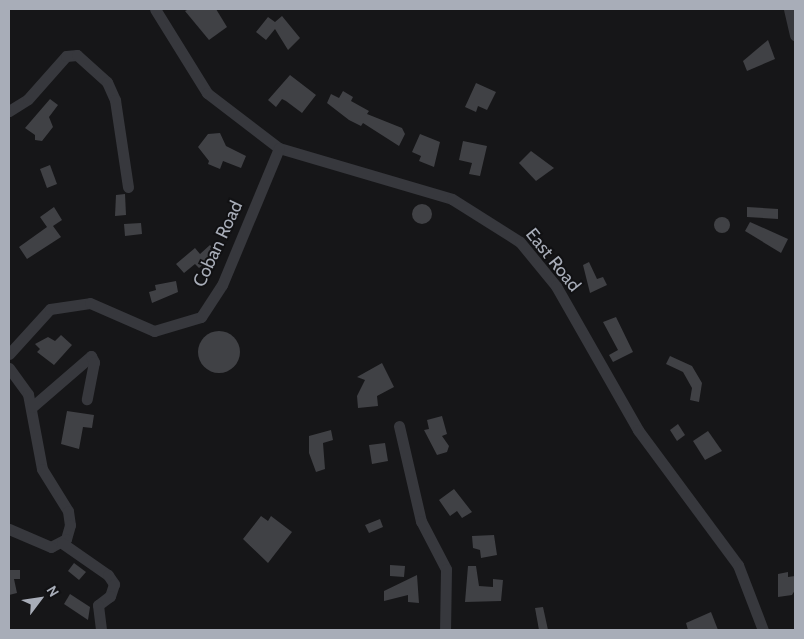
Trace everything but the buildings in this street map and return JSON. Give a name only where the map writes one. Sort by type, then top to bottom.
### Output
[{"type":"street","name":"East Road","points":[[154,9],[207,93],[279,148],[452,199],[520,242],[556,286],[638,430],[738,565],[763,630]]},
{"type":"street","points":[[789,9],[795,35]]},
{"type":"street","points":[[9,111],[28,99],[66,56],[77,55],[107,82],[115,100],[128,187]]},
{"type":"street","name":"Coban Road","points":[[9,354],[50,309],[90,303],[154,331],[201,317],[222,285],[279,148]]},
{"type":"street","points":[[32,407],[91,356],[94,362],[87,399]]},
{"type":"street","points":[[9,368],[25,387],[32,407],[45,478],[70,518],[70,532],[62,543]]},
{"type":"street","points":[[399,426],[416,508],[446,569],[445,630]]},
{"type":"street","points":[[9,529],[43,546],[62,543],[108,575],[114,584],[110,596],[98,605],[101,630]]}]
